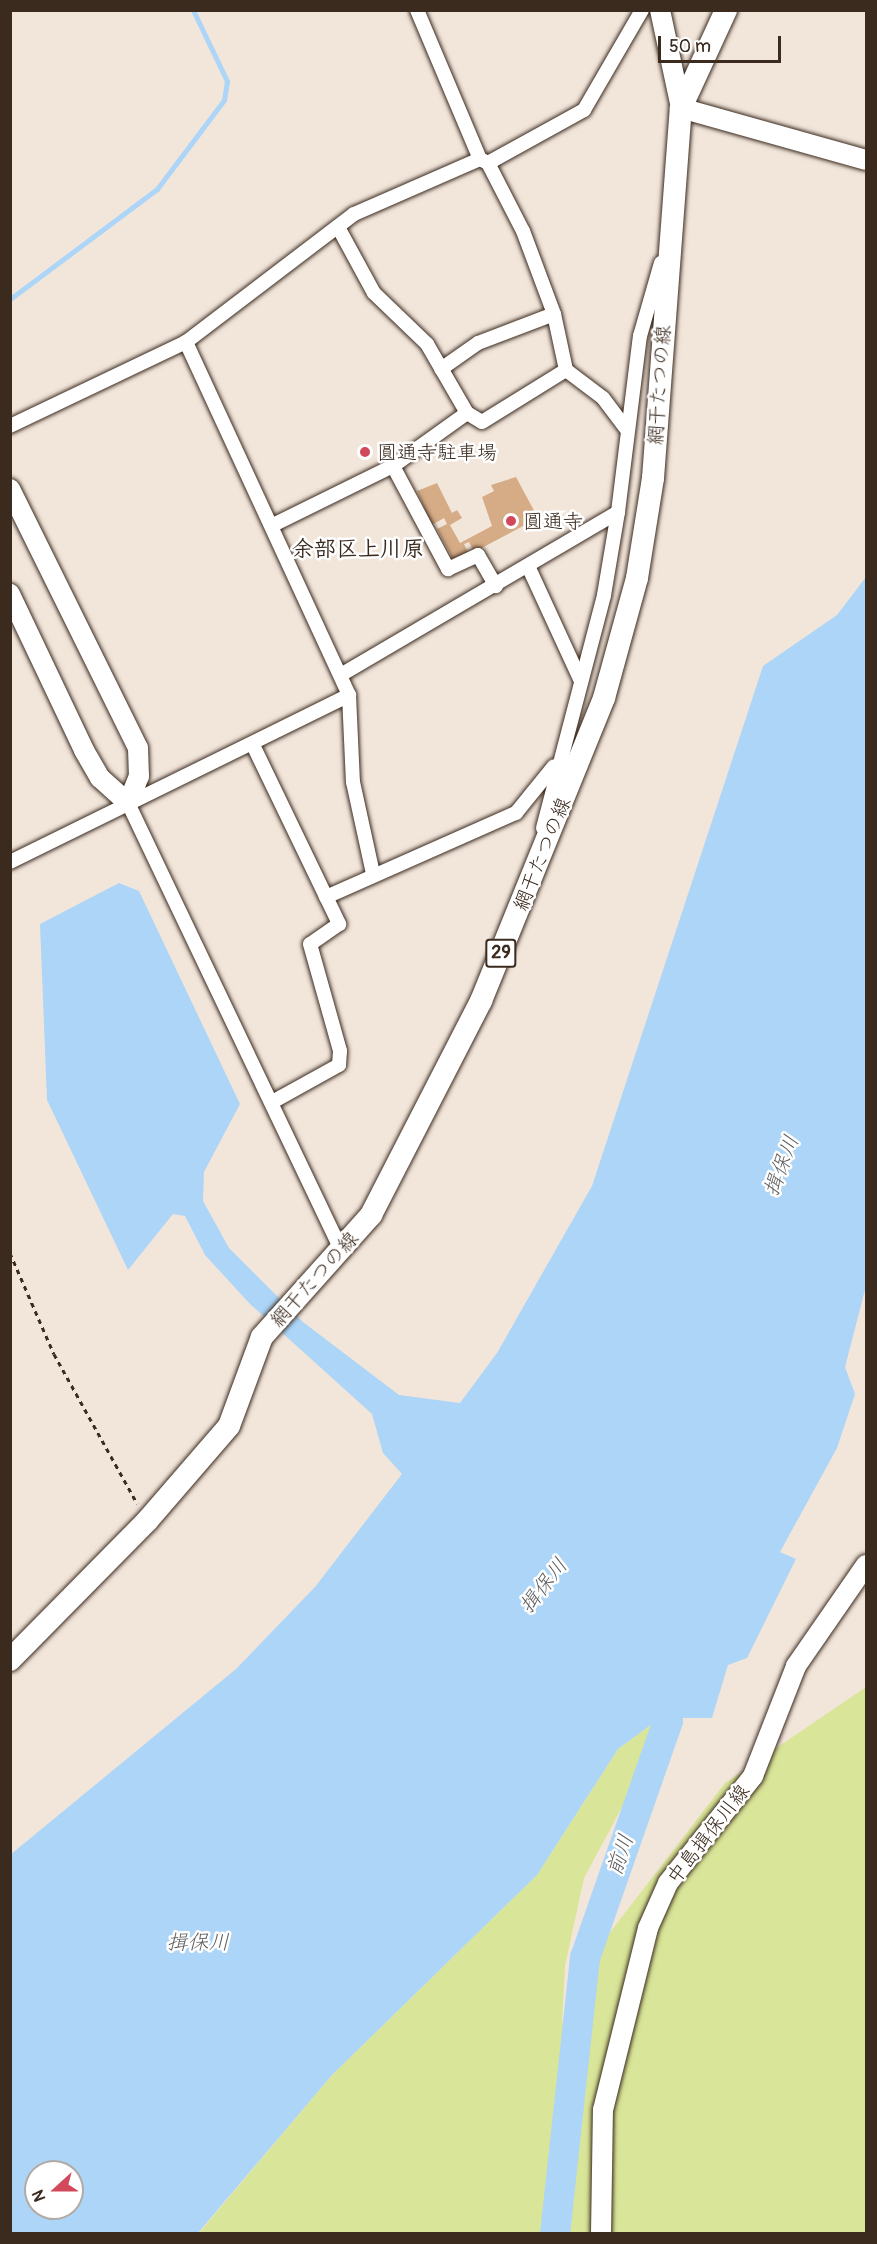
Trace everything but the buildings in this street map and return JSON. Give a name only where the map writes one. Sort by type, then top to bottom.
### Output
[{"type":"main road","points":[[660,10],[690,111],[867,160]]},
{"type":"main road","name":"網干たつの線","points":[[10,1660],[147,1521],[229,1426],[262,1337],[342,1251],[371,1215],[481,1001],[543,855],[604,698],[638,578],[653,478],[668,238],[690,111],[726,10]]},
{"type":"main road","points":[[10,489],[138,748],[139,776],[128,803],[100,778],[84,750],[10,594]]},
{"type":"main road","name":"中島揖保川線","points":[[601,2234],[603,2110],[648,1928],[668,1883],[753,1776],[796,1666],[867,1566]]},
{"type":"street","points":[[417,10],[484,161],[523,231],[554,314],[566,370],[603,398],[626,428]]},
{"type":"street","points":[[10,426],[186,342],[338,227],[484,161],[584,110],[642,10]]},
{"type":"street","points":[[338,227],[374,293],[406,318],[441,369],[467,414],[482,422],[566,370]]},
{"type":"street","points":[[543,855],[556,762],[604,595],[618,512],[626,428],[640,336],[668,238]]},
{"type":"street","points":[[441,369],[478,343],[554,314]]},
{"type":"street","points":[[186,342],[344,673],[349,695],[353,782],[373,874]]},
{"type":"street","points":[[273,525],[393,466],[467,414]]},
{"type":"street","points":[[393,466],[448,568],[478,555],[496,586]]},
{"type":"street","points":[[344,673],[496,586],[618,512]]},
{"type":"street","points":[[528,566],[581,681]]},
{"type":"street","points":[[10,862],[128,803],[253,745],[349,695]]},
{"type":"street","points":[[253,745],[339,924],[310,944],[340,1051],[339,1065],[274,1101]]},
{"type":"street","points":[[326,897],[373,874],[516,813],[556,762]]},
{"type":"street","points":[[128,803],[274,1101],[342,1251]]},
{"type":"path","points":[[10,1253],[54,1354],[147,1521]]},
{"type":"green space","points":[[866,1687],[866,2233],[198,2234],[332,2075],[537,1875],[618,1749],[660,1718],[674,1726],[666,1748],[628,1796],[584,1878],[565,1966],[562,2024],[591,1957],[725,1783]]},
{"type":"water","name":"揖保川","points":[[866,577],[866,1286],[845,1367],[855,1394],[837,1448],[780,1552],[796,1559],[747,1658],[728,1665],[712,1718],[660,1718],[618,1749],[537,1875],[332,2075],[198,2233],[11,2233],[10,1855],[236,1669],[315,1587],[402,1474],[383,1453],[372,1414],[250,1304],[205,1255],[185,1216],[173,1214],[128,1270],[47,1100],[40,924],[119,883],[139,891],[240,1104],[204,1172],[203,1201],[229,1248],[303,1322],[399,1395],[460,1403],[497,1353],[592,1186],[763,666],[837,615]]},
{"type":"waterway","points":[[10,299],[157,189],[224,100],[227,81],[193,10]]},
{"type":"waterway","name":"前川","points":[[555,2234],[585,1958],[668,1721],[661,1678]]},
{"type":"place","name":"圓通寺駐車場","points":[[365,452]]},
{"type":"place","name":"圓通寺","points":[[511,521]]},
{"type":"district","name":"余部区上川原","points":[[358,550]]}]
